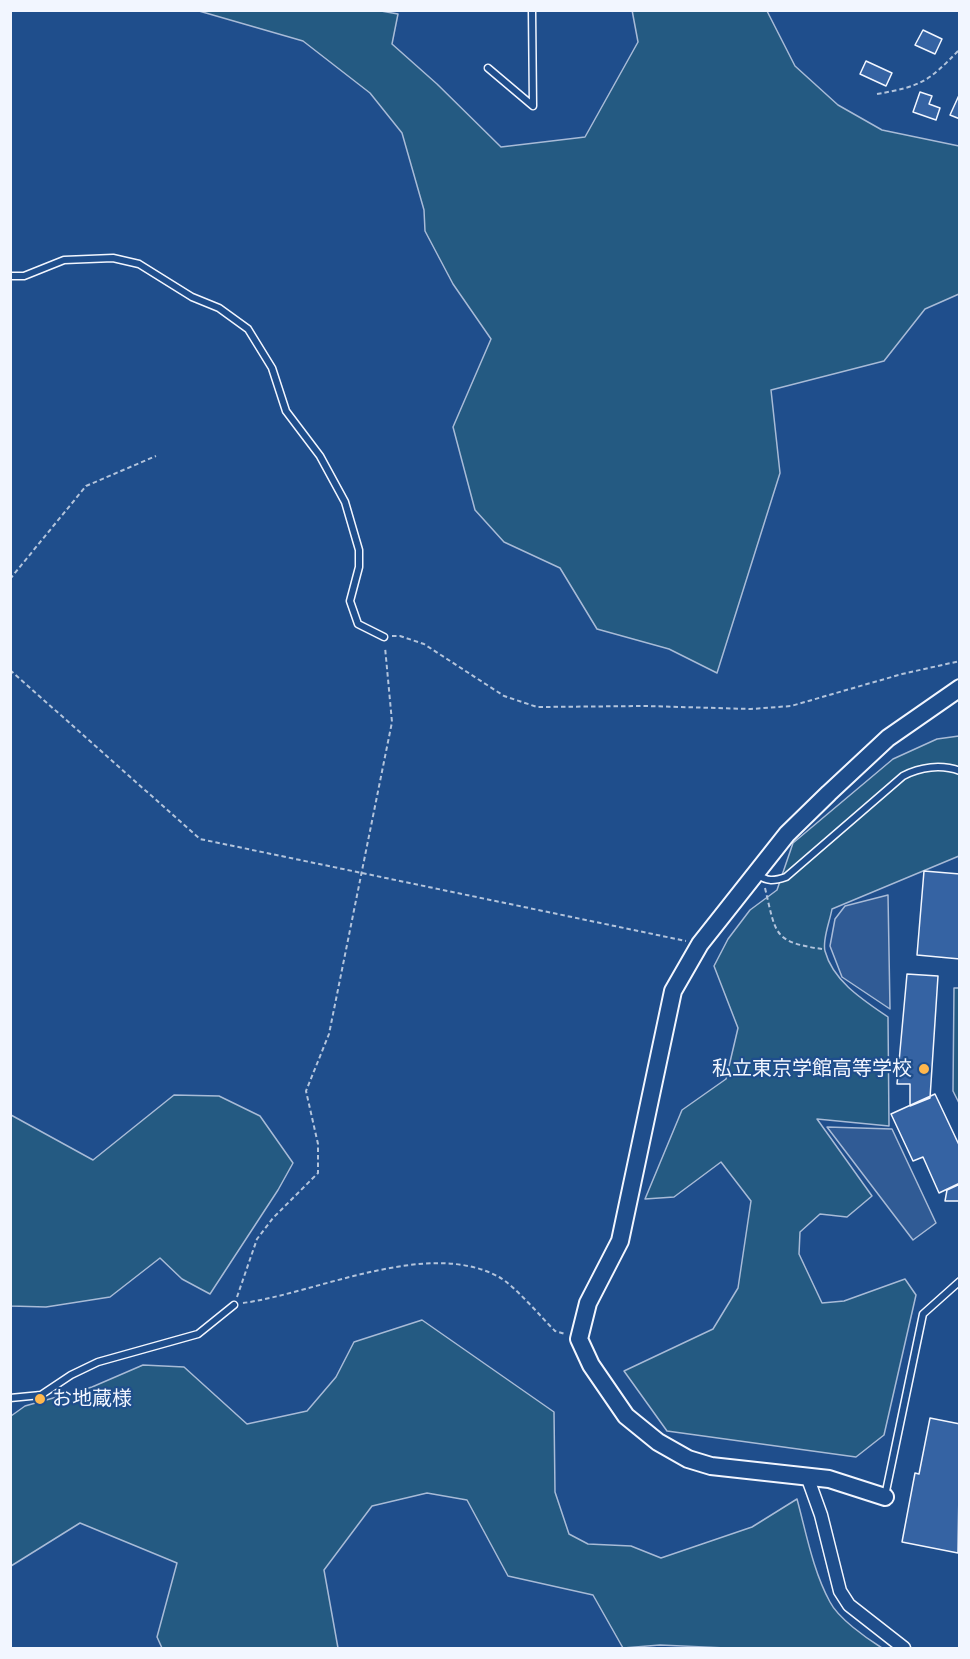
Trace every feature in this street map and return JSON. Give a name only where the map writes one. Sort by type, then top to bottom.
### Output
[{"type":"street","points":[[885,1497],[830,1479],[711,1466],[688,1459],[658,1442],[626,1416],[591,1365],[579,1339],[588,1303],[620,1241],[673,991],[700,944],[759,877],[787,834],[888,738],[960,687]]},
{"type":"street","points":[[807,1476],[821,1515],[840,1591],[849,1605],[904,1648]]},
{"type":"lane","points":[[488,68],[533,106],[532,10]]},
{"type":"lane","points":[[10,276],[24,276],[64,260],[113,258],[139,264],[192,297],[219,308],[248,329],[272,368],[286,411],[320,456],[345,502],[359,550],[358,567],[350,601],[358,624],[384,638]]},
{"type":"lane","points":[[759,877],[774,881],[786,877],[903,776],[915,769],[938,767],[960,771]]},
{"type":"lane","points":[[885,1497],[923,1314],[960,1281]]},
{"type":"lane","points":[[10,1398],[41,1395],[71,1375],[98,1362],[198,1335],[234,1305]]},
{"type":"path","points":[[877,94],[912,88],[932,78],[960,49]]},
{"type":"path","points":[[10,579],[86,486],[156,456]]},
{"type":"path","points":[[579,1339],[555,1331],[500,1277],[465,1264],[423,1263],[333,1280],[277,1299],[234,1305],[257,1239],[273,1218],[318,1173],[318,1144],[306,1091],[329,1034],[392,722],[384,638],[400,636],[424,644],[504,696],[537,707],[646,706],[751,710],[791,706],[902,674],[960,661]]},
{"type":"path","points":[[10,670],[200,839],[700,944]]},
{"type":"path","points":[[759,877],[775,927],[783,939],[794,945],[822,949]]},
{"type":"shaded area","points":[[632,10],[767,11],[795,66],[838,105],[882,130],[959,146],[959,294],[925,309],[884,361],[771,390],[780,473],[717,673],[669,649],[597,629],[560,568],[504,542],[475,510],[453,427],[491,339],[453,284],[425,231],[424,210],[402,133],[370,93],[303,41],[199,11],[381,11],[398,14],[392,44],[437,84],[501,147],[585,137],[638,42]]},
{"type":"shaded area","points":[[959,736],[959,856],[832,909],[825,941],[825,951],[829,962],[842,981],[859,997],[888,1017],[889,1126],[817,1119],[872,1196],[847,1217],[820,1214],[800,1232],[799,1254],[822,1303],[844,1301],[905,1279],[916,1295],[884,1435],[856,1457],[667,1431],[624,1371],[713,1329],[738,1288],[751,1201],[721,1162],[674,1197],[645,1199],[682,1110],[726,1079],[738,1028],[714,966],[728,939],[750,910],[777,890],[793,843],[893,759],[937,739]]},
{"type":"shaded area","points":[[888,895],[890,1009],[842,977],[830,946],[835,919],[845,906]]},
{"type":"shaded area","points":[[954,988],[959,988],[959,1103],[953,1091]]},
{"type":"shaded area","points":[[174,1095],[219,1096],[260,1116],[293,1163],[210,1294],[182,1279],[160,1258],[110,1297],[46,1307],[11,1306],[11,1115],[93,1160]]},
{"type":"shaded area","points":[[827,1127],[892,1129],[936,1223],[913,1240]]},
{"type":"shaded area","points":[[422,1320],[554,1412],[555,1492],[569,1534],[588,1544],[631,1546],[661,1558],[752,1527],[797,1499],[814,1564],[830,1602],[846,1621],[882,1648],[726,1648],[660,1645],[623,1648],[593,1595],[508,1576],[467,1500],[427,1493],[372,1506],[324,1570],[338,1648],[162,1648],[157,1637],[177,1563],[80,1523],[11,1566],[11,1416],[25,1406],[92,1387],[143,1365],[184,1367],[247,1424],[307,1411],[336,1377],[354,1342]]},
{"type":"building","points":[[923,30],[942,39],[935,54],[915,45]]},
{"type":"building","points":[[866,61],[892,73],[886,86],[860,74]]},
{"type":"building","points":[[920,92],[932,96],[929,104],[940,108],[936,120],[913,112]]},
{"type":"building","points":[[960,93],[960,119],[950,115]]},
{"type":"building","points":[[924,871],[960,874],[960,959],[917,955]]},
{"type":"building","points":[[907,974],[938,976],[930,1098],[910,1106],[910,1084],[897,1084]]},
{"type":"building","points":[[935,1094],[960,1147],[960,1183],[939,1193],[923,1157],[913,1161],[891,1114]]},
{"type":"building","points":[[960,1184],[960,1201],[945,1201],[947,1190]]},
{"type":"building","points":[[930,1418],[960,1424],[958,1553],[902,1542],[915,1473],[919,1474]]},
{"type":"place","name":"私立東京学館高等学校","points":[[924,1069]]},
{"type":"place","name":"お地蔵様","points":[[40,1399]]}]
